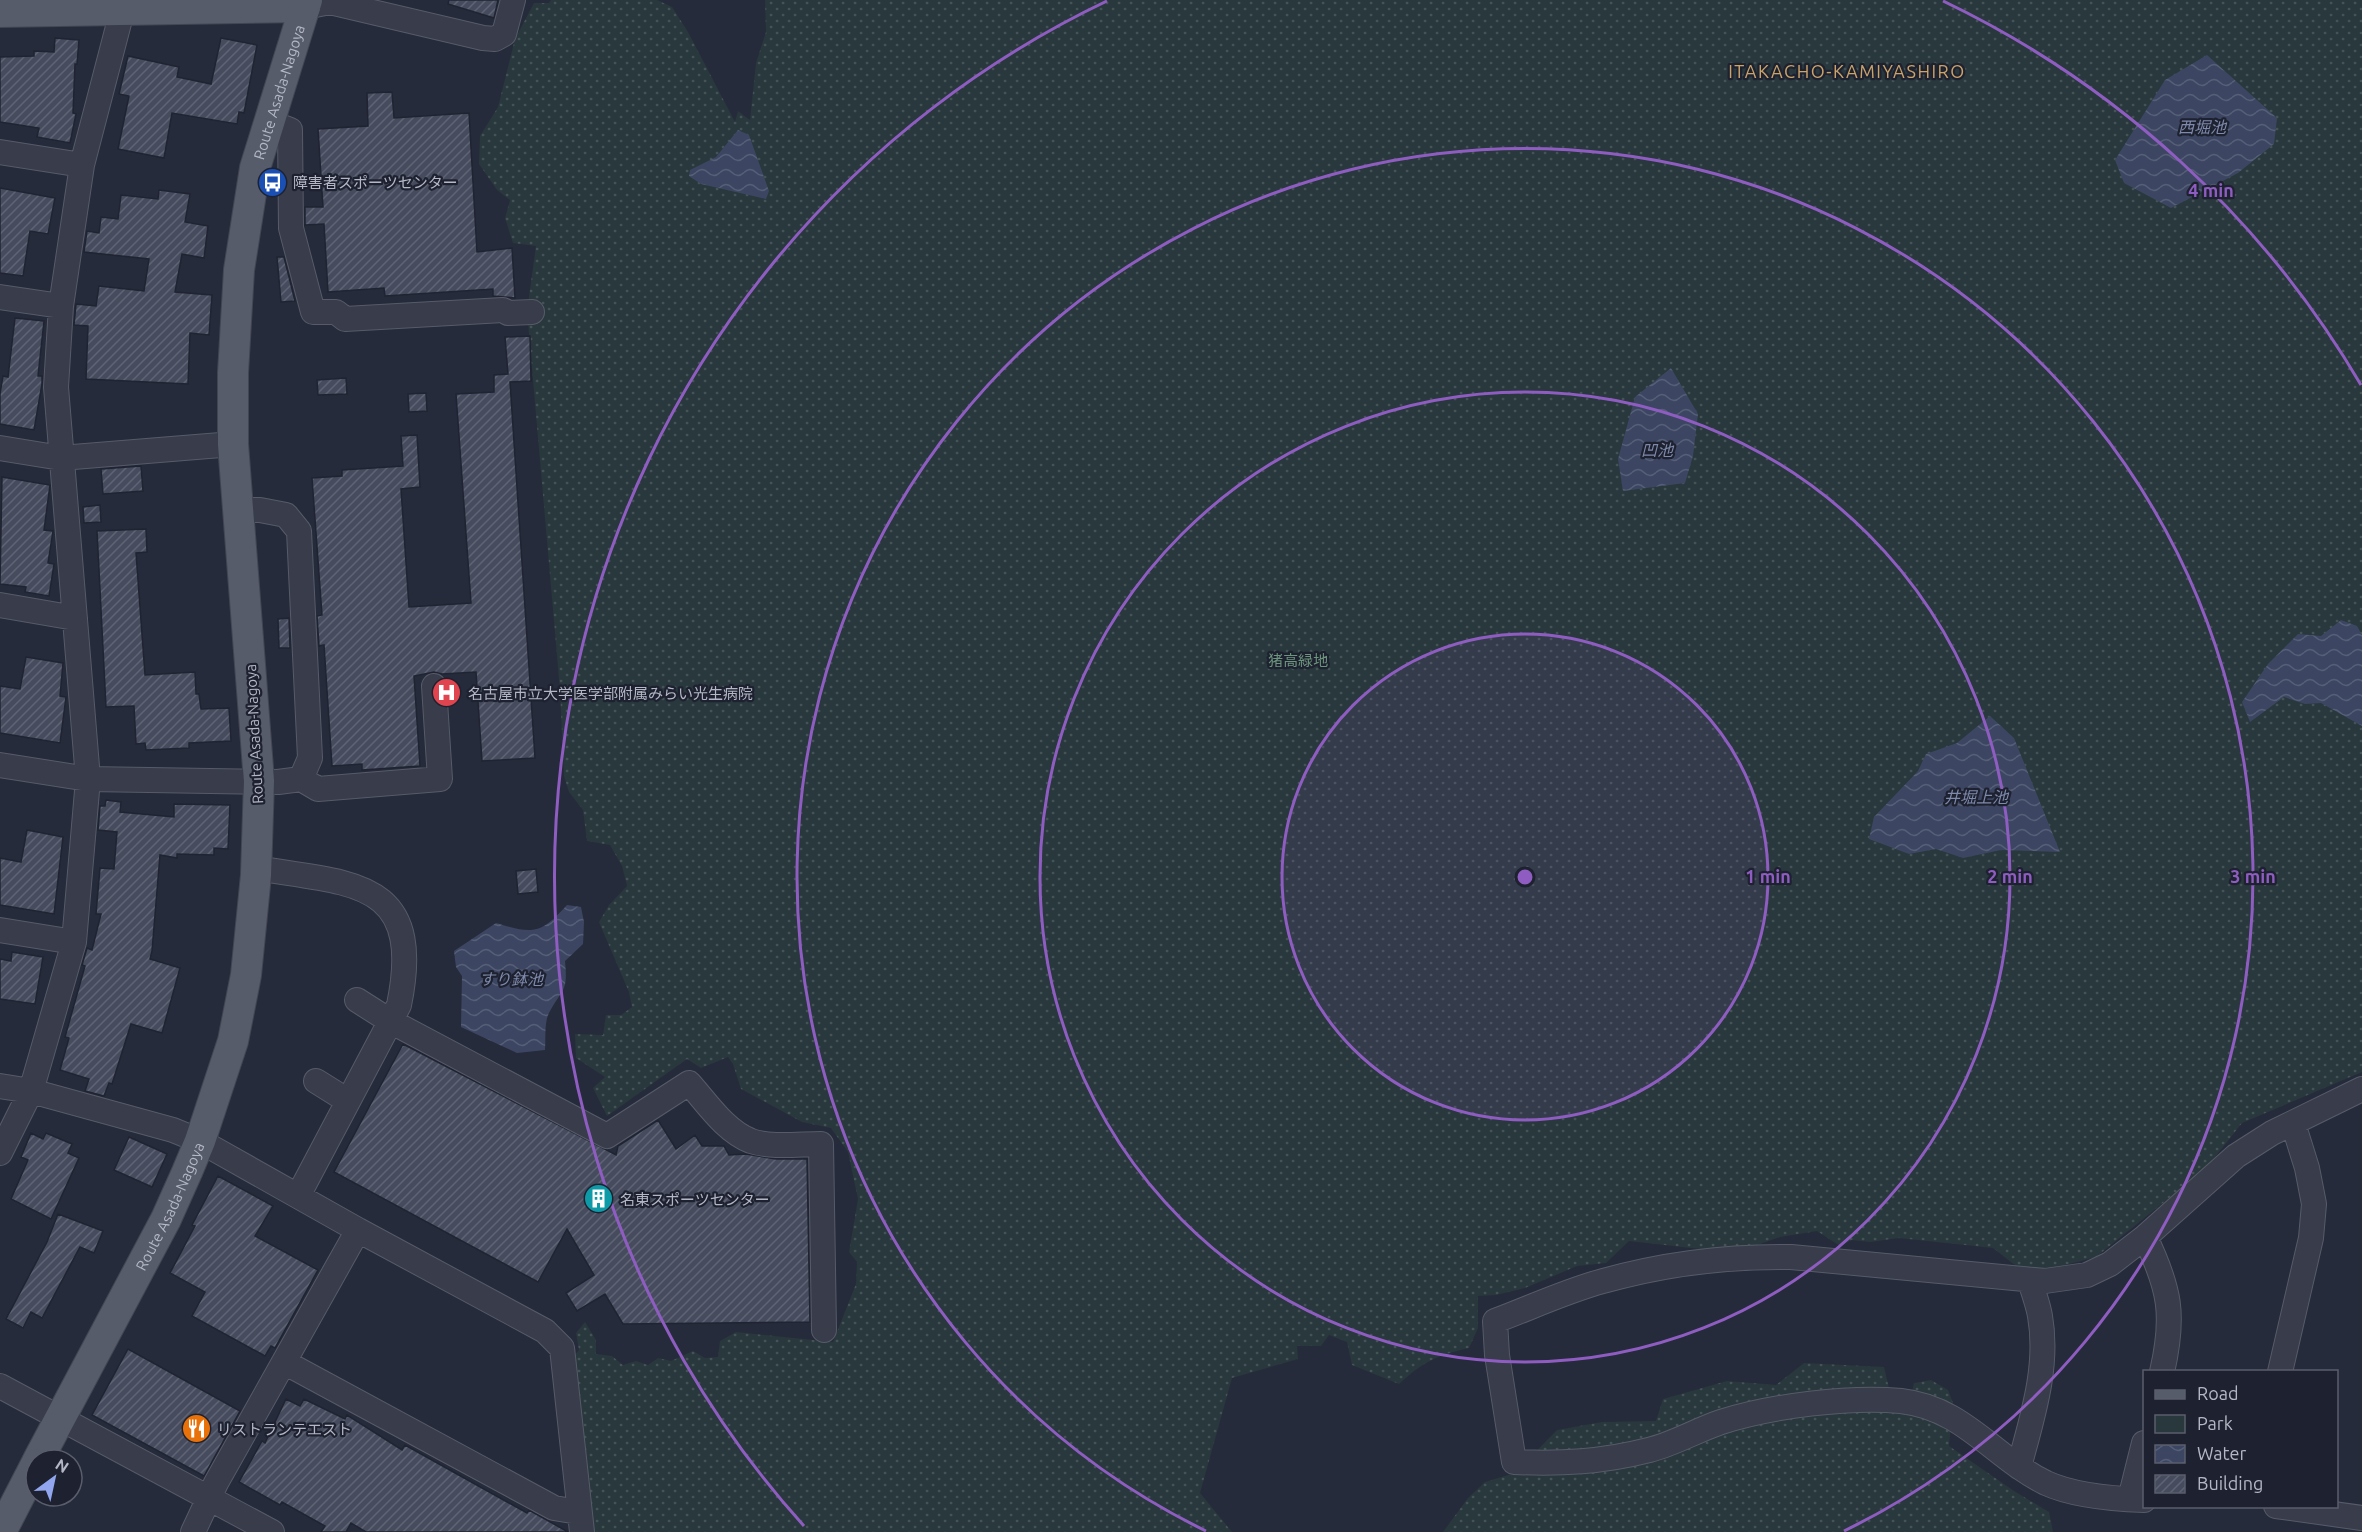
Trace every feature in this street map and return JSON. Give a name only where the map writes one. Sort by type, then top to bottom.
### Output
[{"type":"main road","points":[[0,12],[124,4],[306,3]]},
{"type":"main road","name":"Route Asada-Nagoya","points":[[44,1448],[166,1219],[200,1141],[235,1030],[246,975],[256,868],[259,781],[233,444],[233,373],[238,270],[255,168],[306,3]]},
{"type":"main road","points":[[1,1532],[24,1487]]},
{"type":"street","points":[[306,3],[330,2],[495,39],[504,34],[513,0]]},
{"type":"street","points":[[0,1153],[31,1091],[74,942],[88,779],[56,387],[61,306],[82,165],[124,4]]},
{"type":"street","points":[[269,122],[291,130],[291,228],[313,312],[336,312],[345,319],[503,310],[508,313],[532,312]]},
{"type":"street","points":[[0,152],[82,165]]},
{"type":"street","points":[[0,297],[61,306]]},
{"type":"street","points":[[0,448],[61,458],[233,444]]},
{"type":"street","points":[[239,510],[260,510],[286,515],[299,531],[310,758],[301,779]]},
{"type":"street","points":[[0,605],[75,618]]},
{"type":"street","points":[[0,765],[88,779],[259,781],[301,779],[318,789],[440,779],[434,686]]},
{"type":"street","points":[[256,868],[343,881],[364,888],[384,902],[398,922],[404,947],[403,986],[399,1005],[298,1196]]},
{"type":"street","points":[[0,930],[74,942]]},
{"type":"street","points":[[357,1000],[390,1021],[607,1136],[689,1083],[720,1119],[735,1132],[750,1140],[767,1144],[821,1144],[824,1330]]},
{"type":"street","points":[[316,1081],[348,1101]]},
{"type":"street","points":[[0,1086],[31,1091],[173,1130],[200,1141],[545,1331],[562,1348],[580,1522]]},
{"type":"street","points":[[2143,1457],[2137,1500],[2069,1490],[2048,1484],[2019,1467],[1965,1424],[1938,1410],[1903,1401],[1871,1400],[1818,1403],[1746,1416],[1721,1422],[1651,1450],[1596,1461],[1565,1464],[1514,1462],[1497,1354],[1495,1321],[1601,1282],[1654,1268],[1752,1256],[1791,1257],[2045,1281],[2087,1275],[2110,1264],[2145,1237],[2236,1156],[2292,1123],[2362,1089]]},
{"type":"street","points":[[2280,1370],[2311,1238],[2314,1204],[2307,1168],[2292,1123]]},
{"type":"street","points":[[193,1532],[216,1483],[358,1230]]},
{"type":"street","points":[[2145,1237],[2165,1286],[2170,1315],[2170,1338],[2162,1370]]},
{"type":"street","points":[[2019,1467],[2038,1394],[2043,1342],[2040,1314],[2030,1280]]},
{"type":"street","points":[[284,1362],[580,1522]]},
{"type":"street","points":[[0,1386],[272,1532]]},
{"type":"street","points":[[2290,1508],[2362,1518]]},
{"type":"green space","name":"猪高緑地","points":[[551,0],[657,0],[672,7],[688,32],[735,122],[738,111],[750,120],[756,63],[766,32],[765,0],[2362,0],[2362,1072],[2242,1123],[2215,1157],[2194,1178],[2096,1257],[2046,1270],[2021,1270],[1993,1248],[1899,1238],[1870,1242],[1852,1240],[1840,1246],[1817,1231],[1780,1237],[1754,1246],[1709,1250],[1629,1241],[1606,1263],[1577,1266],[1525,1288],[1496,1295],[1478,1296],[1478,1328],[1469,1348],[1431,1360],[1399,1384],[1352,1365],[1347,1342],[1329,1335],[1321,1346],[1297,1346],[1298,1359],[1232,1378],[1200,1493],[1232,1532],[593,1532],[568,1364],[579,1350],[576,1333],[585,1322],[596,1340],[596,1354],[612,1356],[623,1365],[636,1361],[648,1365],[658,1358],[671,1361],[693,1351],[705,1358],[718,1357],[720,1341],[736,1332],[833,1342],[856,1284],[857,1262],[849,1252],[858,1199],[848,1152],[831,1128],[802,1122],[741,1089],[733,1064],[728,1057],[701,1068],[687,1059],[607,1116],[593,1088],[605,1077],[576,1058],[575,1034],[603,1035],[606,1015],[621,1015],[632,1007],[629,992],[599,922],[609,905],[627,886],[622,866],[610,845],[587,841],[583,810],[569,792],[564,776],[560,690],[527,311],[536,246],[513,243],[505,218],[510,200],[497,190],[479,164],[480,136],[498,107],[515,39],[534,3],[549,3]]},
{"type":"green space","points":[[1804,1363],[1884,1367],[1892,1401],[1909,1405],[1914,1383],[1931,1380],[1948,1390],[1953,1403],[1949,1446],[2049,1512],[2053,1532],[1443,1532],[1468,1498],[1485,1482],[1515,1473],[1557,1430],[1602,1422],[1656,1421],[1663,1399],[1727,1381],[1776,1385]]},
{"type":"water","name":"西堀池","points":[[2207,55],[2277,118],[2274,144],[2238,173],[2171,208],[2124,183],[2115,160],[2165,80]]},
{"type":"water","points":[[738,130],[749,135],[769,191],[766,199],[701,184],[689,176],[690,170],[716,157]]},
{"type":"water","name":"凹池","points":[[1671,368],[1698,414],[1693,456],[1685,483],[1623,491],[1618,459],[1635,397]]},
{"type":"water","points":[[2341,620],[2357,626],[2362,635],[2362,726],[2321,703],[2305,704],[2284,697],[2250,722],[2242,702],[2268,664],[2298,634],[2321,636]]},
{"type":"water","name":"井堀上池","points":[[1990,716],[2014,738],[2060,852],[2001,850],[1963,858],[1936,849],[1909,854],[1869,839],[1874,817],[1918,771],[1926,754],[1957,743]]},
{"type":"water","name":"すり鉢池","points":[[567,905],[581,907],[584,922],[583,944],[565,961],[565,985],[547,1017],[545,1050],[517,1053],[461,1027],[462,976],[456,967],[454,951],[496,923],[528,930],[542,927]]},
{"type":"building","points":[[449,0],[498,0],[494,18],[448,4]]},
{"type":"building","points":[[55,38],[79,40],[77,64],[75,64],[73,113],[76,114],[70,143],[37,137],[39,128],[0,122],[0,57],[34,56],[34,51],[54,52]]},
{"type":"building","points":[[221,38],[257,45],[244,113],[239,112],[237,124],[172,113],[164,158],[118,149],[129,96],[119,94],[128,56],[179,67],[177,77],[211,84]]},
{"type":"building","points":[[392,92],[394,118],[469,113],[477,252],[512,248],[515,298],[493,296],[493,289],[385,296],[384,288],[328,292],[324,224],[305,225],[305,207],[323,207],[318,129],[368,126],[367,93]]},
{"type":"building","points":[[0,188],[55,198],[48,234],[30,231],[23,276],[0,273]]},
{"type":"building","points":[[159,190],[190,194],[185,222],[208,226],[204,258],[182,254],[175,292],[212,295],[209,335],[190,333],[188,384],[86,379],[88,326],[74,325],[76,304],[96,306],[99,286],[144,291],[149,259],[84,252],[87,231],[99,233],[101,217],[118,219],[121,195],[158,199]]},
{"type":"building","points":[[277,257],[284,257],[295,301],[281,302]]},
{"type":"building","points":[[15,318],[44,321],[38,376],[42,376],[42,384],[34,430],[0,424],[0,394],[3,376],[8,377]]},
{"type":"building","points":[[530,336],[531,381],[510,382],[535,758],[482,761],[476,672],[442,674],[434,672],[414,676],[420,766],[362,770],[362,764],[332,766],[324,645],[319,646],[317,616],[322,615],[312,478],[342,476],[342,470],[403,466],[401,436],[417,435],[420,487],[401,489],[409,607],[471,603],[456,394],[494,392],[494,375],[508,374],[505,337]]},
{"type":"building","points":[[346,378],[347,394],[318,395],[317,380]]},
{"type":"building","points":[[426,393],[427,411],[409,412],[408,394]]},
{"type":"building","points":[[141,466],[143,491],[103,494],[101,469]]},
{"type":"building","points":[[2,477],[50,485],[44,530],[53,531],[48,563],[54,564],[49,596],[25,592],[26,587],[0,584]]},
{"type":"building","points":[[100,505],[101,522],[84,523],[83,507]]},
{"type":"building","points":[[146,529],[147,552],[136,553],[145,675],[195,672],[196,694],[199,694],[201,709],[229,708],[231,741],[189,743],[189,748],[146,750],[145,743],[136,744],[134,706],[106,707],[97,531]]},
{"type":"building","points":[[289,618],[290,648],[279,648],[278,619]]},
{"type":"building","points":[[26,657],[63,663],[60,696],[66,697],[60,743],[0,733],[0,686],[20,689]]},
{"type":"building","points":[[106,800],[121,802],[120,812],[174,817],[174,804],[230,805],[228,849],[214,848],[214,855],[177,854],[177,858],[160,855],[150,959],[180,968],[162,1033],[131,1024],[112,1084],[109,1083],[104,1096],[85,1091],[89,1079],[60,1070],[69,1038],[65,1037],[85,966],[82,965],[87,948],[92,950],[101,914],[96,914],[100,868],[114,869],[117,832],[98,830],[100,806],[105,806]]},
{"type":"building","points":[[27,830],[63,837],[54,914],[0,905],[0,858],[21,862]]},
{"type":"building","points":[[536,869],[538,892],[518,894],[516,871]]},
{"type":"building","points":[[12,952],[43,957],[35,1004],[0,999],[0,959],[11,961]]},
{"type":"building","name":"名東スポーツセンター","points":[[403,1044],[616,1155],[618,1146],[658,1120],[676,1149],[695,1135],[702,1146],[724,1146],[729,1155],[746,1154],[776,1159],[807,1159],[810,1322],[623,1324],[605,1294],[577,1311],[566,1293],[594,1275],[567,1229],[538,1282],[334,1172]]},
{"type":"building","points":[[31,1133],[43,1139],[46,1133],[72,1144],[68,1153],[79,1158],[51,1219],[11,1199],[28,1160],[21,1157]]},
{"type":"building","points":[[129,1137],[167,1154],[152,1187],[114,1170]]},
{"type":"building","points":[[218,1176],[273,1206],[255,1236],[318,1270],[275,1348],[271,1346],[265,1356],[192,1316],[205,1292],[170,1273]]},
{"type":"building","points":[[58,1214],[103,1231],[94,1253],[80,1247],[42,1318],[31,1312],[23,1328],[6,1319],[47,1242]]},
{"type":"building","points":[[128,1349],[240,1411],[204,1476],[92,1415]]},
{"type":"building","points":[[286,1399],[300,1406],[304,1399],[345,1419],[347,1415],[402,1450],[405,1445],[527,1513],[529,1510],[568,1532],[366,1532],[351,1523],[346,1532],[321,1532],[325,1526],[282,1502],[280,1505],[239,1482],[262,1441],[265,1443]]},
{"type":"place","name":"障害者スポーツセンター","points":[[272,182]]},
{"type":"place","name":"名古屋市立大学医学部附属みらい光生病院","points":[[447,693]]},
{"type":"place","name":"名東スポーツセンター","points":[[599,1199]]},
{"type":"place","name":"リストランテエスト","points":[[196,1429]]},
{"type":"district","name":"ITAKACHO-KAMIYASHIRO","points":[[1847,71]]}]
